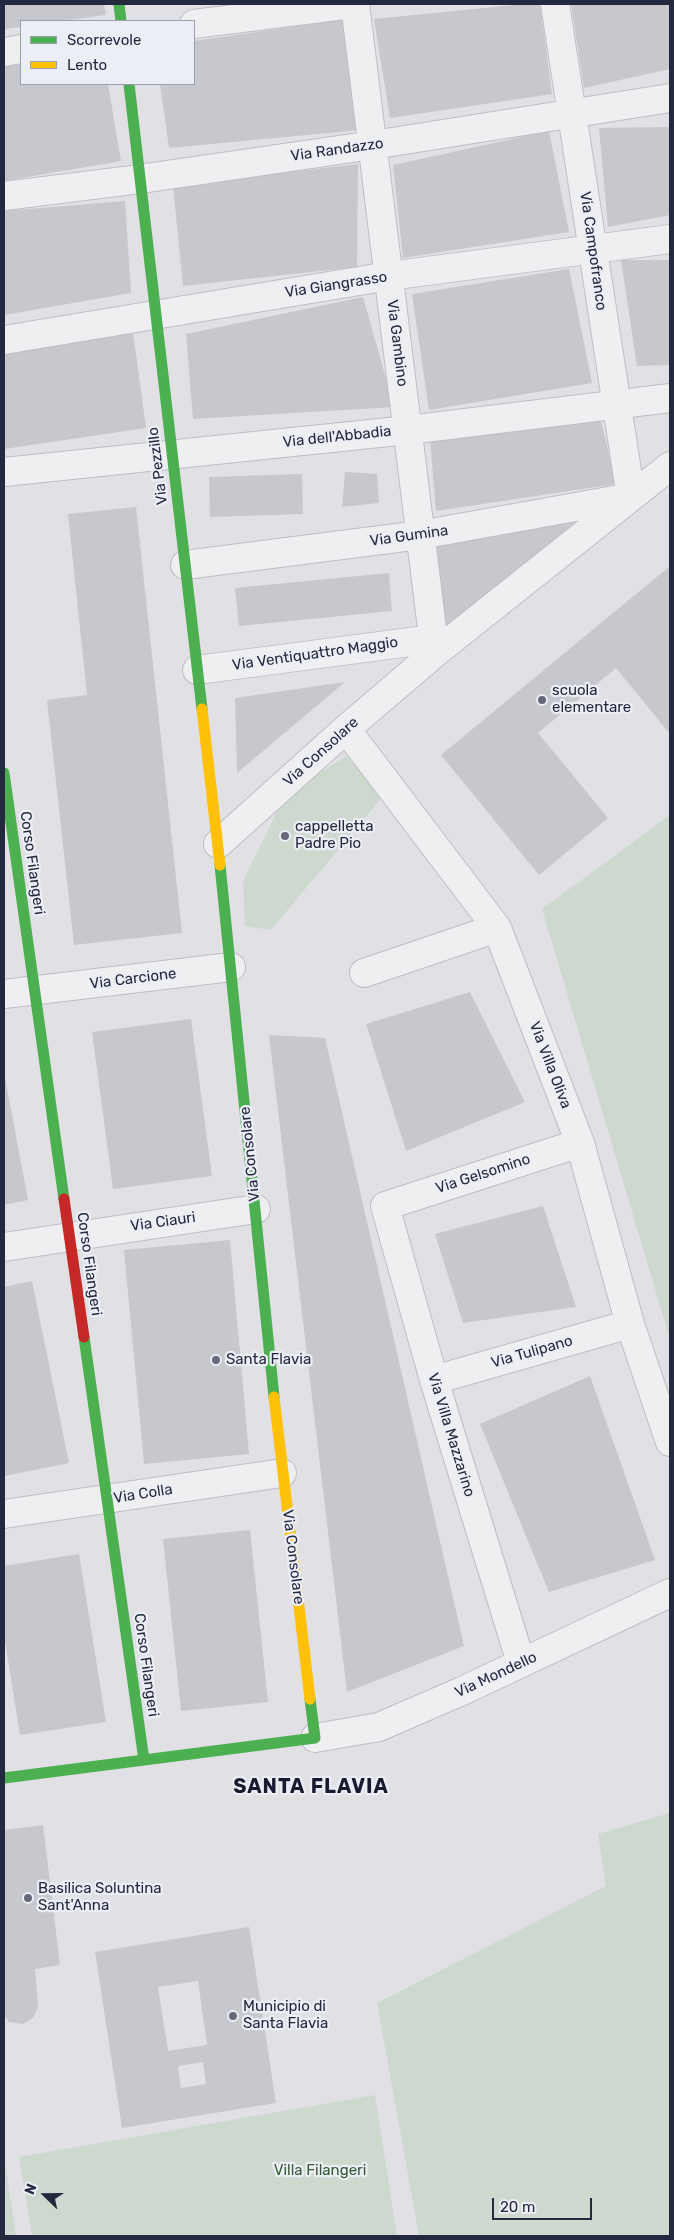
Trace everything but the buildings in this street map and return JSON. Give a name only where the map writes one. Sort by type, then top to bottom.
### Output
[{"type":"street","points":[[119,4],[121,20]]},
{"type":"street","points":[[195,24],[354,4]]},
{"type":"street","name":"Via Gambino","points":[[354,4],[434,646]]},
{"type":"street","name":"Via Campofranco","points":[[555,4],[631,497]]},
{"type":"street","points":[[4,52],[20,49]]},
{"type":"street","name":"Via Pezzillo","points":[[129,85],[218,844]]},
{"type":"street","name":"Via Randazzo","points":[[4,196],[140,179],[373,145],[670,98]]},
{"type":"street","name":"Via Giangrasso","points":[[4,340],[389,276],[670,239]]},
{"type":"street","name":"Via dell'Abbadia","points":[[4,472],[172,453],[408,430],[670,398]]},
{"type":"street","name":"Via Consolare","points":[[315,1738],[282,1472],[218,844],[346,729],[434,646],[670,466]]},
{"type":"street","name":"Via Gumina","points":[[185,565],[420,535],[631,497]]},
{"type":"street","name":"Via Ventiquattro Maggio","points":[[198,670],[434,646]]},
{"type":"street","name":"Via Villa Oliva","points":[[346,729],[498,928],[580,1143],[630,1324],[670,1442]]},
{"type":"street","name":"Corso Filangeri","points":[[4,773],[144,1760]]},
{"type":"street","points":[[364,973],[498,928]]},
{"type":"street","name":"Via Carcione","points":[[4,994],[231,967]]},
{"type":"street","name":"Via Gelsomino","points":[[385,1206],[580,1143]]},
{"type":"street","name":"Via Villa Mazzarino","points":[[385,1206],[434,1380],[522,1663]]},
{"type":"street","name":"Via Ciauri","points":[[4,1247],[256,1209]]},
{"type":"street","name":"Via Tulipano","points":[[434,1380],[630,1324]]},
{"type":"street","name":"Via Colla","points":[[4,1514],[282,1472]]},
{"type":"street","name":"Via Mondello","points":[[315,1738],[379,1727],[522,1663],[670,1593]]},
{"type":"street","points":[[4,1778],[315,1738]]},
{"type":"green space","points":[[346,756],[383,796],[271,930],[245,926],[243,881],[285,796]]},
{"type":"green space","points":[[670,815],[670,1336],[669,1336],[542,909]]},
{"type":"green space","points":[[670,1813],[670,2236],[419,2236],[377,2003],[606,1886],[598,1834]]},
{"type":"green space","name":"Villa Filangeri","points":[[375,2095],[397,2236],[32,2236],[19,2157]]},
{"type":"green space","points":[[4,2155],[16,2236],[4,2236]]},
{"type":"traffic: fast","points":[[119,4],[121,20]]},
{"type":"traffic: fast","points":[[129,85],[202,709]]},
{"type":"traffic: fast","points":[[4,773],[64,1199]]},
{"type":"traffic: fast","points":[[220,865],[274,1397]]},
{"type":"traffic: fast","points":[[84,1337],[144,1760]]},
{"type":"traffic: fast","points":[[4,1778],[315,1738],[310,1699]]},
{"type":"traffic: slow","points":[[202,709],[220,865]]},
{"type":"traffic: slow","points":[[274,1397],[310,1699]]},
{"type":"traffic: jam","points":[[64,1199],[84,1337]]},
{"type":"place","name":"scuola elementare","points":[[542,700]]},
{"type":"place","name":"cappelletta Padre Pio","points":[[285,836]]},
{"type":"place","name":"Santa Flavia","points":[[216,1360]]},
{"type":"place","name":"Basilica Soluntina Sant'Anna","points":[[28,1898]]},
{"type":"place","name":"Municipio di Santa Flavia","points":[[233,2016]]},
{"type":"district","name":"SANTA FLAVIA","points":[[311,1787]]}]
